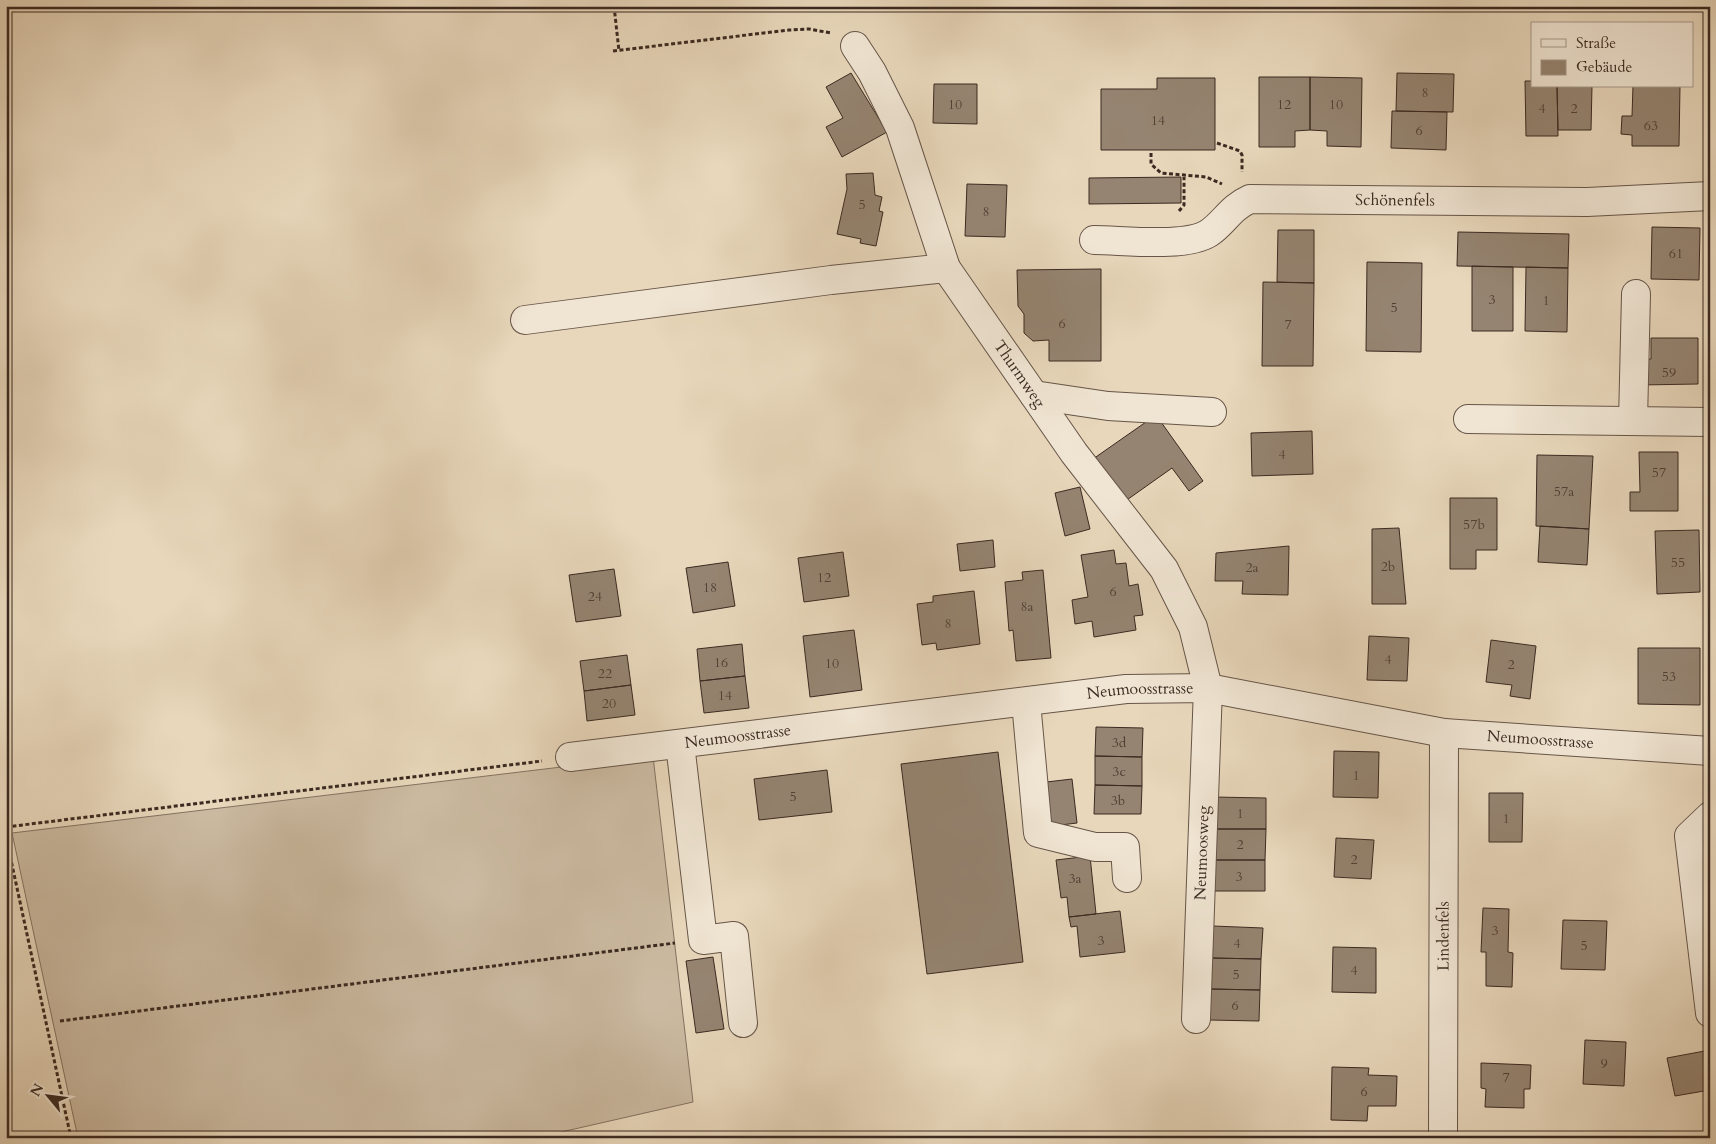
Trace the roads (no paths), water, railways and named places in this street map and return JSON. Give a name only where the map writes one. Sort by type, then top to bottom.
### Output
[{"type":"street","name":"Thurmweg","points":[[854,46],[872,72],[900,128],[946,268],[1074,453],[1164,569],[1193,627],[1208,688]]},
{"type":"street","name":"Schönenfels","points":[[1094,240],[1186,242],[1210,233],[1230,210],[1250,199],[1587,202],[1710,196]]},
{"type":"street","points":[[525,320],[946,268]]},
{"type":"street","points":[[1633,421],[1636,294]]},
{"type":"street","points":[[1034,395],[1108,406],[1212,412]]},
{"type":"street","points":[[1468,419],[1710,422]]},
{"type":"street","name":"Neumoosstrasse","points":[[570,757],[1126,689],[1208,688],[1444,733],[1710,751]]},
{"type":"street","name":"Neumoosweg","points":[[1196,1019],[1208,688]]},
{"type":"street","points":[[1026,702],[1038,833],[1095,847],[1125,847],[1127,878]]},
{"type":"street","name":"Lindenfels","points":[[1443,1138],[1444,733]]},
{"type":"street","points":[[680,744],[703,940],[734,936],[743,1023]]},
{"type":"street","points":[[1710,816],[1690,836],[1710,1012]]}]
